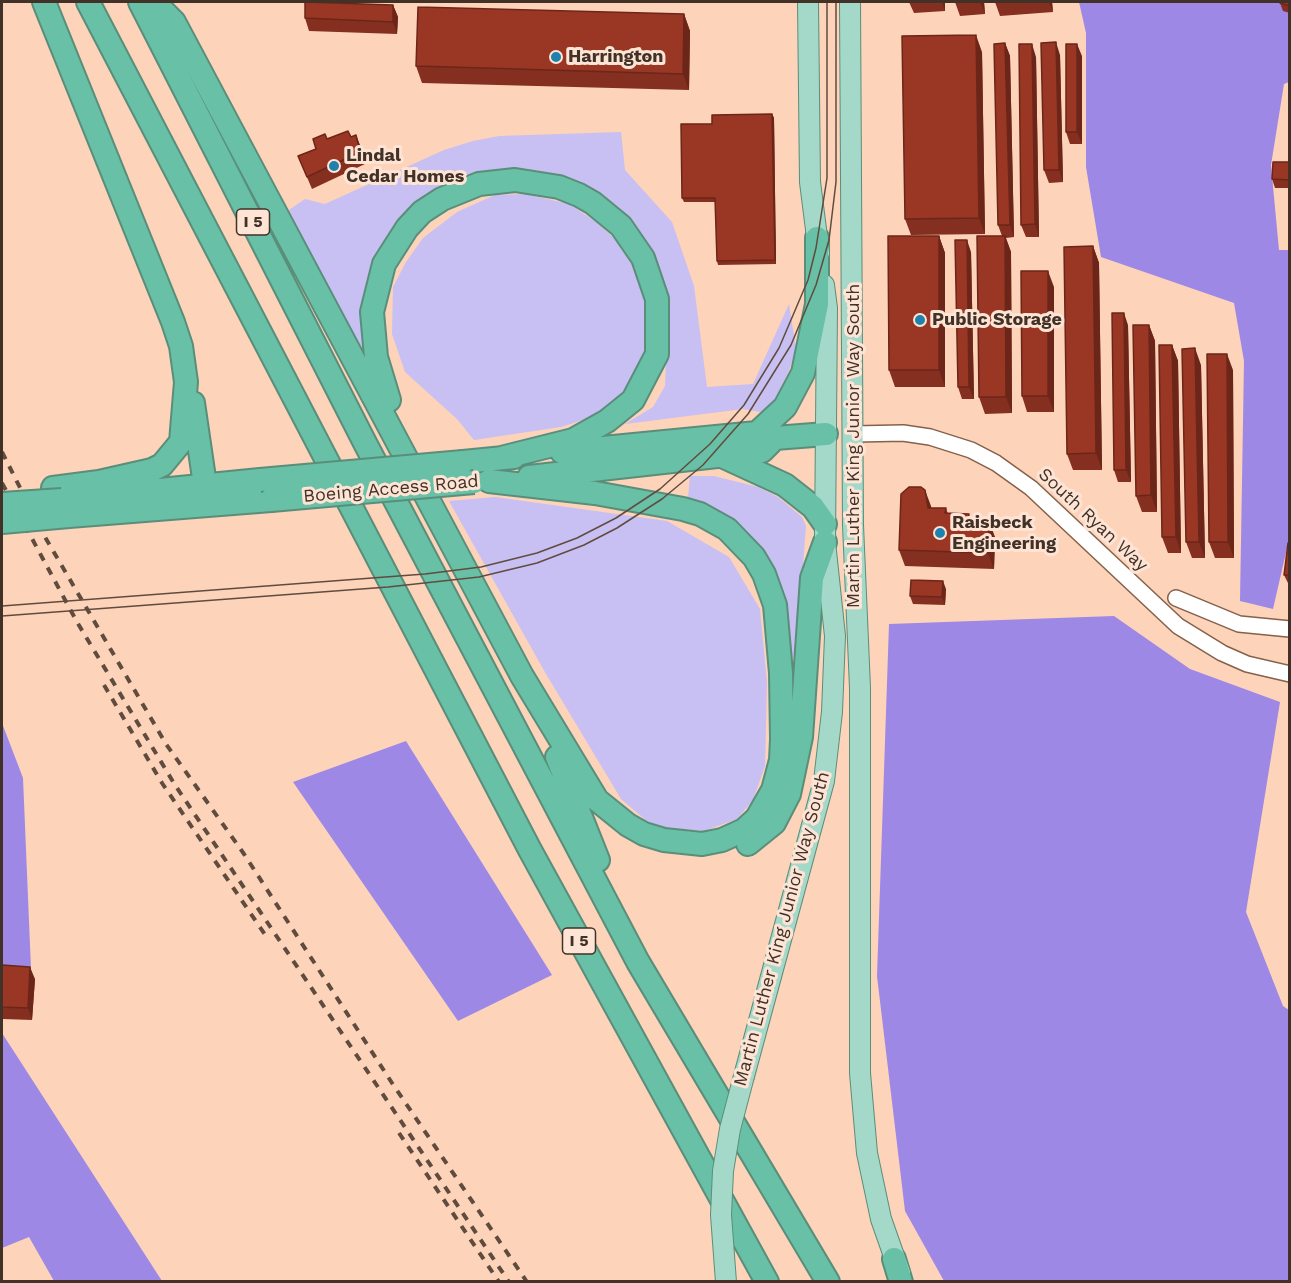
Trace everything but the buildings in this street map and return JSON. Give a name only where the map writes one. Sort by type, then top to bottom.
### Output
[{"type":"highway","points":[[44,2],[173,322],[181,346],[186,382],[196,410],[205,485],[227,503]]},
{"type":"highway","name":"I 5","points":[[87,2],[530,850],[767,1281]]},
{"type":"highway","name":"I 5","points":[[140,2],[407,525],[638,962],[828,1281]]},
{"type":"highway","points":[[154,2],[174,21],[522,676],[597,800],[616,830],[637,847],[680,857],[722,855],[742,848],[774,823],[787,801],[796,765],[812,578],[825,533],[813,507],[785,485],[720,455]]},
{"type":"highway","points":[[444,526],[386,392],[372,333],[376,287],[392,248],[422,212],[442,199],[478,184],[515,180],[549,185],[579,195],[593,203],[621,226],[643,258],[653,281],[658,307],[659,334],[652,367],[633,400],[621,411],[573,440],[501,458]]},
{"type":"highway","points":[[766,435],[785,407],[803,373],[817,304],[817,238]]},
{"type":"highway","points":[[2,497],[61,502],[110,479],[152,470],[162,465],[181,442],[186,382]]},
{"type":"highway","name":"Boeing Access Road","points":[[2,504],[227,503],[266,490],[463,462],[766,435],[825,434]]},
{"type":"highway","name":"Boeing Access Road","points":[[2,522],[61,502],[205,485],[266,490],[482,482],[762,451],[766,435]]},
{"type":"highway","points":[[482,482],[595,494],[700,514],[727,529],[741,542],[759,566],[770,588],[778,629],[781,760],[773,790],[757,818],[744,830],[722,840],[685,844],[644,834],[616,818],[597,800]]},
{"type":"highway","points":[[522,676],[638,962]]},
{"type":"highway","points":[[712,1088],[841,1281]]},
{"type":"highway","points":[[894,1259],[902,1281]]},
{"type":"main road","name":"Martin Luther King Junior Way South","points":[[726,1281],[720,1215],[723,1171],[730,1129],[824,781],[832,712],[835,636],[825,533],[827,308],[810,182],[808,2]]},
{"type":"main road","name":"Martin Luther King Junior Way South","points":[[850,2],[854,547],[860,688],[860,1073],[867,1154],[881,1219],[894,1259]]},
{"type":"main road","name":"Boeing Access Road","points":[[825,434],[854,434]]},
{"type":"street","name":"South Ryan Way","points":[[854,434],[903,433],[930,437],[971,450],[996,463],[1031,488],[1178,626],[1222,653],[1247,664],[1290,674]]},
{"type":"street","points":[[1176,598],[1239,624],[1290,629]]},
{"type":"shaded area","points":[[1079,2],[1288,2],[1289,82],[1284,84],[1271,165],[1279,250],[1289,250],[1290,535],[1273,609],[1240,601],[1244,361],[1234,303],[1101,257],[1086,167],[1086,33]]},
{"type":"shaded area","points":[[621,132],[625,170],[672,222],[694,286],[707,387],[753,384],[789,304],[796,348],[789,371],[771,407],[760,412],[743,409],[625,424],[653,407],[665,386],[668,315],[624,219],[522,173],[411,217],[365,346],[361,346],[347,325],[286,212],[305,199],[325,204],[444,150],[473,141],[499,136]]},
{"type":"shaded area","points":[[526,194],[569,204],[595,221],[622,245],[636,266],[649,304],[649,352],[635,379],[617,401],[596,416],[561,427],[474,440],[457,419],[405,372],[392,334],[393,287],[406,262],[423,238],[457,212],[495,195]]},
{"type":"shaded area","points":[[690,476],[714,476],[758,487],[778,497],[802,517],[806,526],[796,658],[791,658],[788,611],[777,576],[763,549],[738,523],[716,509],[688,498]]},
{"type":"shaded area","points":[[495,497],[667,521],[729,557],[760,609],[767,682],[765,766],[753,800],[737,819],[704,831],[654,827],[621,799],[546,674],[449,501]]},
{"type":"shaded area","points":[[1114,616],[1190,669],[1280,702],[1246,912],[1283,1006],[1289,1010],[1289,1281],[944,1281],[905,1211],[877,976],[889,624]]},
{"type":"shaded area","points":[[2,723],[23,778],[31,969],[2,969]]},
{"type":"shaded area","points":[[406,741],[552,975],[458,1021],[293,782]]},
{"type":"shaded area","points":[[2,1033],[162,1281],[54,1281],[29,1237],[2,1248]]},
{"type":"tram line","points":[[2,606],[425,574],[481,567],[537,553],[577,538],[616,518],[660,489],[710,444],[744,405],[779,348],[808,280],[816,248],[827,178],[827,2]]},
{"type":"tram line","points":[[2,616],[388,587],[479,577],[537,563],[584,545],[617,528],[662,499],[703,465],[748,414],[791,345],[816,285],[829,240],[836,182],[836,2]]},
{"type":"railway","points":[[2,452],[45,537],[166,744],[244,854],[392,1083],[527,1282]]},
{"type":"railway","points":[[2,483],[77,622],[175,785],[509,1282]]},
{"type":"railway","points":[[104,685],[162,783],[268,939]]},
{"type":"railway","points":[[399,1133],[499,1282]]},
{"type":"place","name":"Harrington","points":[[556,57]]},
{"type":"place","name":"Lindal Cedar Homes","points":[[334,166]]},
{"type":"place","name":"Public Storage","points":[[920,320]]},
{"type":"place","name":"Raisbeck Engineering","points":[[940,533]]}]
